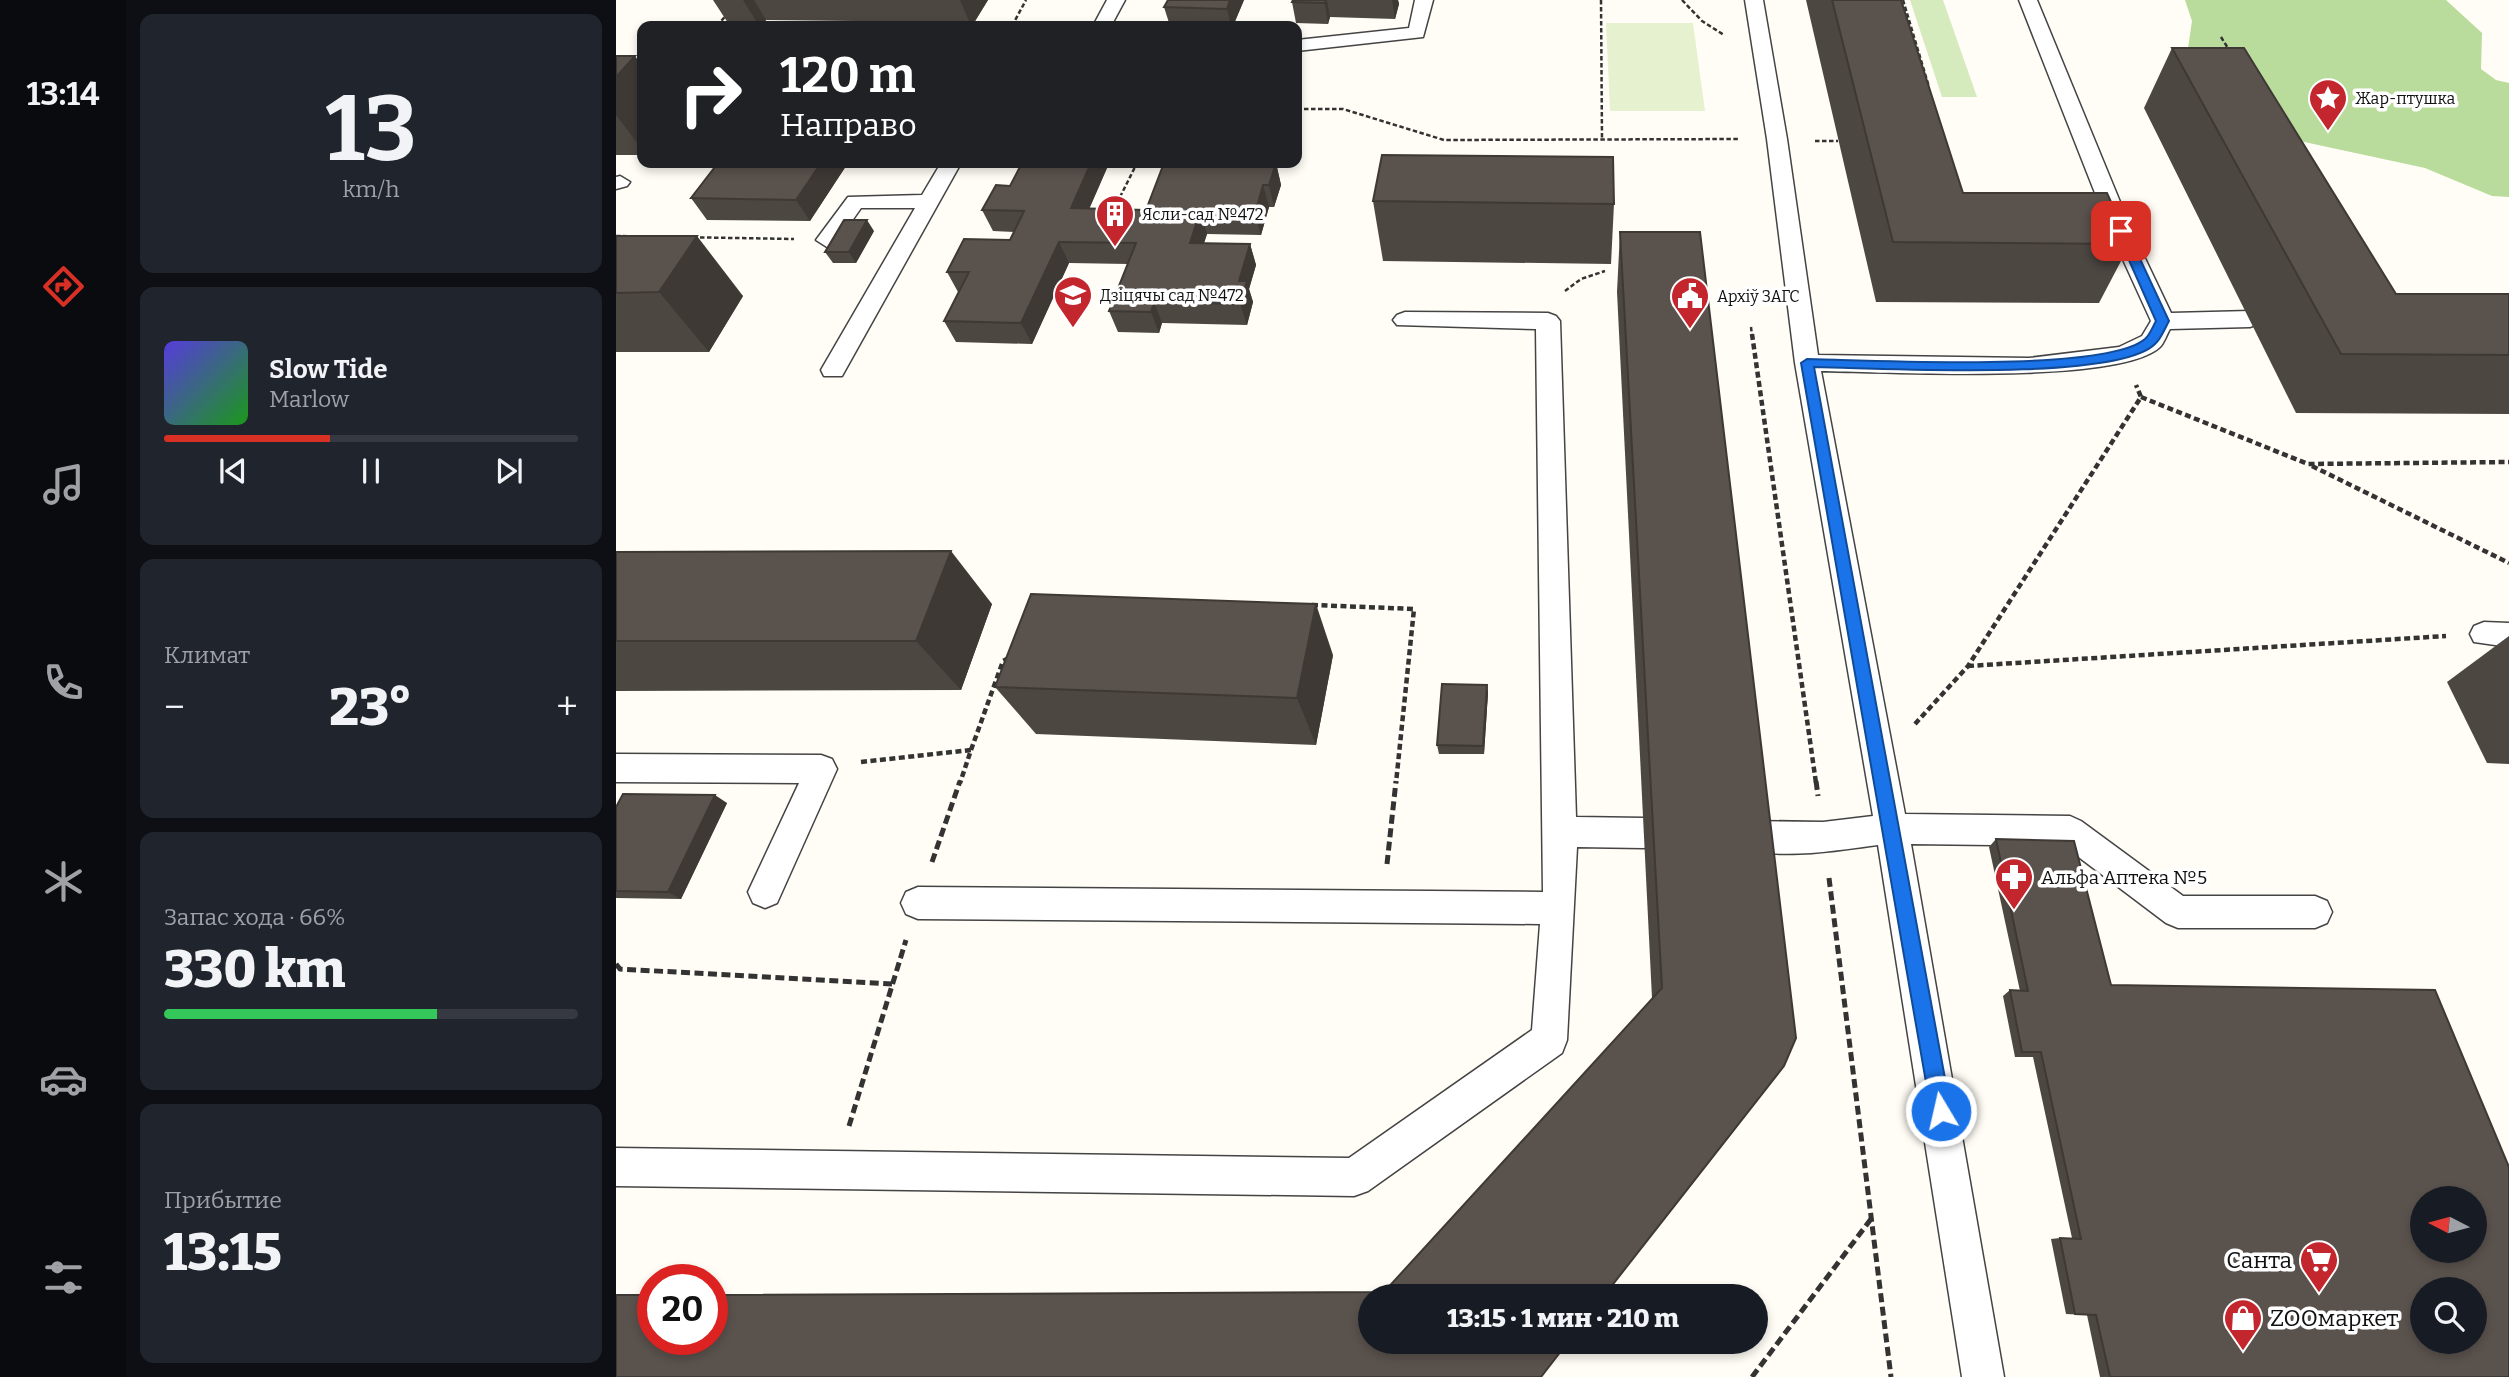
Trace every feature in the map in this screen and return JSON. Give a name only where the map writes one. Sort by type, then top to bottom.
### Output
[{"type":"lane","points":[[1105,21],[1116,0]]},
{"type":"lane","points":[[1302,45],[1417,33],[1424,0]]},
{"type":"lane","points":[[1754,0],[1777,139],[1807,363],[1892,829],[1983,1377]]},
{"type":"lane","points":[[2028,0],[2121,231],[2163,321]]},
{"type":"lane","points":[[833,370],[948,168]]},
{"type":"lane","points":[[827,240],[855,202],[929,201]]},
{"type":"lane","points":[[2094,231],[2121,231]]},
{"type":"lane","points":[[2163,321],[2250,319]]},
{"type":"lane","points":[[616,1167],[1354,1177],[1549,1040],[1560,832],[1548,321],[1405,320]]},
{"type":"lane","points":[[1807,363],[2029,366],[2123,355],[2151,342],[2163,321]]},
{"type":"lane","points":[[616,768],[821,769],[765,892]]},
{"type":"lane","points":[[1751,836],[1824,837],[1892,829],[2070,831],[2178,912],[2315,912]]},
{"type":"lane","points":[[1560,832],[1644,834]]},
{"type":"lane","points":[[918,903],[1558,908]]},
{"type":"path","points":[[1016,21],[1027,0]]},
{"type":"path","points":[[1601,0],[1602,140]]},
{"type":"path","points":[[1903,0],[1930,90]]},
{"type":"path","points":[[721,21],[731,9]]},
{"type":"path","points":[[2221,37],[2235,60]]},
{"type":"path","points":[[1302,109],[1343,109],[1444,140],[1838,141]]},
{"type":"path","points":[[1120,197],[1135,168]]},
{"type":"path","points":[[616,236],[827,240]]},
{"type":"path","points":[[2123,355],[2141,397],[2308,464],[2509,563]]},
{"type":"path","points":[[1878,763],[1968,666],[2141,397]]},
{"type":"path","points":[[2308,464],[2509,462]]},
{"type":"path","points":[[1302,605],[1414,609],[1382,907]]},
{"type":"path","points":[[1968,666],[2496,635]]},
{"type":"path","points":[[971,750],[1003,661],[1015,656]]},
{"type":"path","points":[[616,964],[620,970],[892,984]]},
{"type":"path","points":[[1752,1377],[1871,1218]]},
{"type":"green space","points":[[1910,0],[1943,0],[1977,97],[1942,97]]},
{"type":"green space","points":[[2185,0],[2446,0],[2482,33],[2481,69],[2496,80],[2509,83],[2509,197],[2492,196],[2425,168],[2295,140],[2186,62],[2192,21]]},
{"type":"green space","points":[[1606,23],[1693,23],[1705,111],[1610,111]]},
{"type":"building","points":[[1168,0],[1230,0],[1227,9],[1164,7]]},
{"type":"building","points":[[1325,0],[1325,3],[1292,2]]},
{"type":"building","points":[[1832,0],[1901,0],[1963,193],[2107,193],[2130,244],[1893,242]]},
{"type":"building","points":[[2172,48],[2244,48],[2396,294],[2509,294],[2509,355],[2341,354]]},
{"type":"building","points":[[616,56],[635,56],[616,77]]},
{"type":"building","points":[[1382,155],[1613,157],[1614,204],[1373,201]]},
{"type":"building","points":[[714,168],[818,168],[796,200],[691,198]]},
{"type":"building","name":"Ясли-сад №472","points":[[1019,168],[1089,168],[1071,208],[1146,210],[1162,168],[1274,168],[1269,185],[1263,185],[1255,214],[1200,212],[1190,243],[1250,244],[1239,281],[1247,281],[1240,304],[1154,302],[1151,312],[1109,311],[1136,243],[1059,242],[1021,323],[944,321],[969,272],[947,272],[964,239],[1010,240],[1024,211],[982,210],[996,185],[1010,186]]},
{"type":"building","points":[[844,220],[867,220],[849,252],[825,252]]},
{"type":"building","points":[[1620,232],[1700,232],[1796,1038],[1784,1066],[1613,1284],[1391,1284],[1662,988]]},
{"type":"building","points":[[616,236],[697,236],[659,292],[616,293]]},
{"type":"building","points":[[951,551],[916,641],[616,641],[616,552]]},
{"type":"building","points":[[1031,594],[1316,604],[1297,698],[995,687]]},
{"type":"building","points":[[1442,684],[1487,685],[1483,746],[1437,745]]},
{"type":"building","points":[[623,794],[715,795],[668,892],[616,891],[616,807]]},
{"type":"building","points":[[1996,839],[2074,841],[2111,985],[2435,990],[2509,1167],[2509,1377],[2110,1377],[2096,1315],[2075,1314],[2060,1238],[2081,1239],[2041,1052],[2022,1052],[2010,990],[2028,991]]},
{"type":"building","points":[[1358,1292],[1358,1354],[1559,1354],[1541,1377],[616,1377],[616,1295],[637,1295],[637,1355],[728,1355],[728,1295]]},
{"type":"place","name":"Жар-птушка","points":[[2328,132]]},
{"type":"place","name":"Ясли-сад №472","points":[[1115,248]]},
{"type":"place","name":"Дзіцячы сад №472","points":[[1073,329]]},
{"type":"place","name":"Архіў ЗАГС","points":[[1690,330]]},
{"type":"place","name":"Альфа Аптека №5","points":[[2014,911]]},
{"type":"place","name":"Санта","points":[[2319,1294]]},
{"type":"place","name":"ZOOмаркет","points":[[2243,1352]]},
{"type":"route","points":[[1941,1111],[1807,363],[2029,366],[2123,355],[2151,342],[2163,321],[2121,231]]}]
